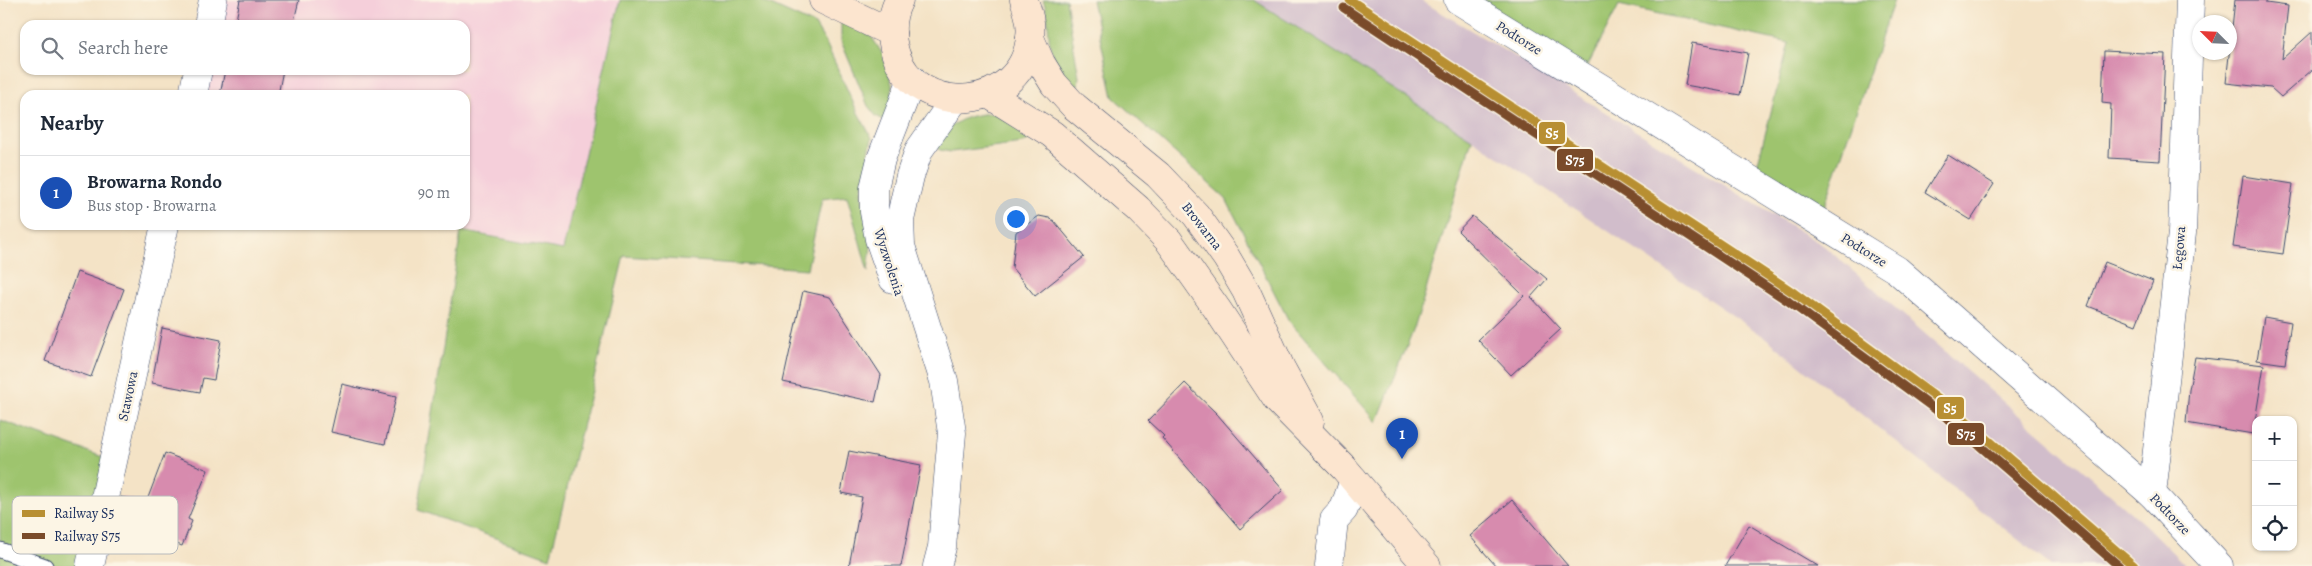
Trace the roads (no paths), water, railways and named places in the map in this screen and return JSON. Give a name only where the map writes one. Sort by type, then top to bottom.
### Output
[{"type":"street","points":[[209,20],[213,0]]},
{"type":"street","points":[[823,0],[892,32]]},
{"type":"street","points":[[899,0],[892,20],[892,32],[897,57],[912,78],[932,94],[955,99],[970,99],[988,94],[1004,85],[1017,72],[1026,56],[1030,38],[1030,18],[1024,0]]},
{"type":"street","name":"Podtorze","points":[[1458,0],[1897,270],[2152,494],[2219,566]]},
{"type":"street","name":"Łęgowa","points":[[2152,494],[2182,233],[2190,0]]},
{"type":"street","name":"Browarna","points":[[1030,38],[1054,84],[1074,106],[1158,175],[1196,215],[1226,256],[1246,291],[1281,368],[1327,450]]},
{"type":"street","points":[[194,90],[197,75]]},
{"type":"street","name":"Wyzwolenia","points":[[912,78],[881,159],[874,188],[874,212],[879,239],[900,298],[944,381]]},
{"type":"street","name":"Browarna","points":[[988,94],[1022,114],[1065,144],[1138,209],[1169,241],[1277,400],[1327,450],[1427,566]]},
{"type":"street","name":"Wyzwolenia","points":[[937,566],[942,547],[952,432],[944,381],[901,246],[900,220],[910,176],[919,150],[955,99]]},
{"type":"street","name":"Stawowa","points":[[105,496],[164,230]]},
{"type":"street","points":[[1329,566],[1334,520],[1344,509],[1354,480]]},
{"type":"lane","points":[[0,550],[45,566]]},
{"type":"rail line","name":"S5","points":[[1350,0],[1794,293],[1957,413],[2134,566]]},
{"type":"rail line","name":"S75","points":[[1344,8],[1788,301],[1951,421],[2119,566]]},
{"type":"place","name":"Browarna Rondo","points":[[1402,459]]}]
